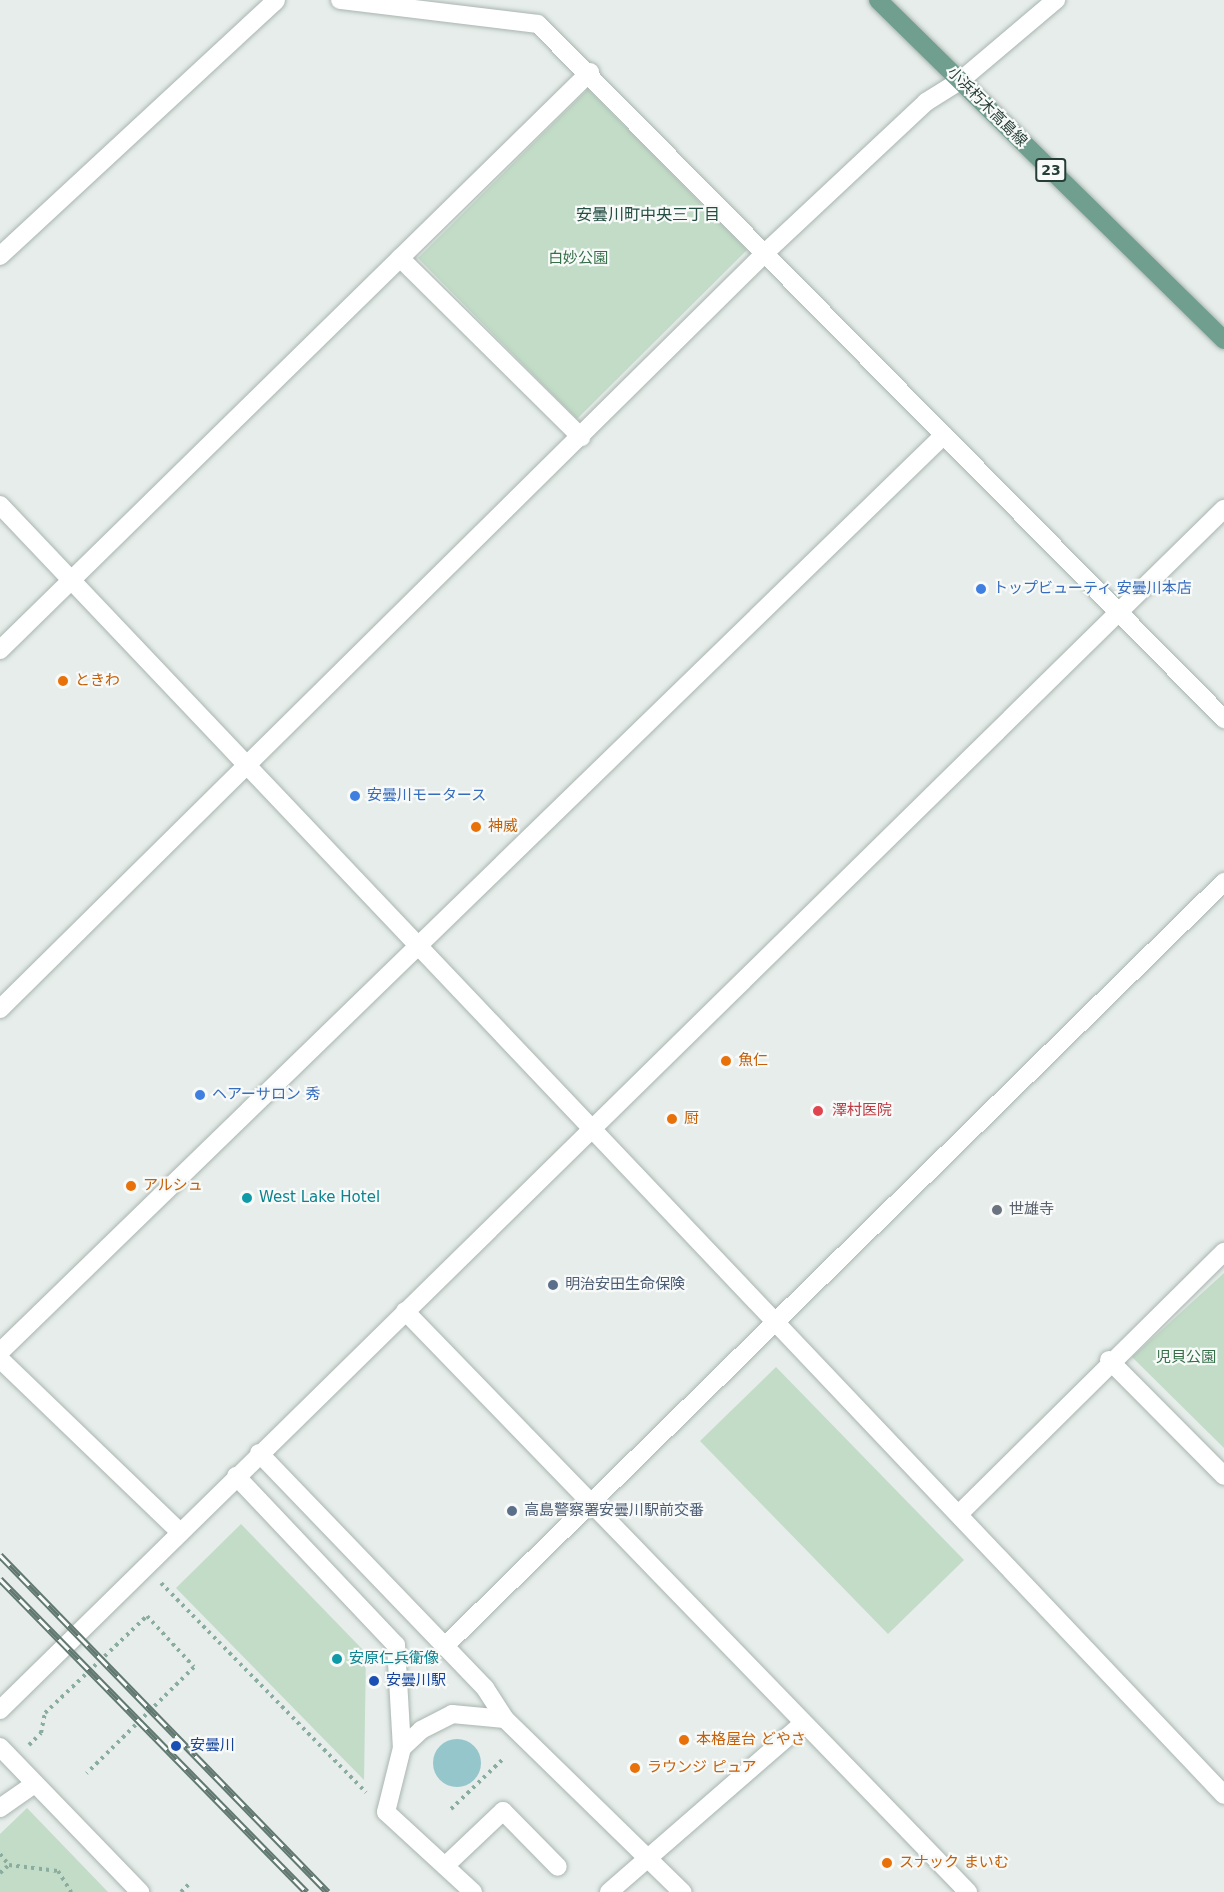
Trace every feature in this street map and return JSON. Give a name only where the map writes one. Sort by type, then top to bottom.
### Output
[{"type":"main road","name":"小浜朽木高島線","points":[[878,0],[1224,340]]},
{"type":"street","points":[[0,256],[276,0]]},
{"type":"street","points":[[340,0],[427,5],[538,24],[590,72],[767,251],[1119,617],[1224,719]]},
{"type":"street","points":[[0,1009],[252,766],[767,251],[926,102],[960,81],[1056,0]]},
{"type":"street","points":[[0,650],[590,72]]},
{"type":"street","points":[[400,258],[581,437]]},
{"type":"street","points":[[0,1352],[415,945],[944,435]]},
{"type":"street","points":[[0,505],[252,766],[415,945],[594,1126],[775,1323],[959,1514],[1224,1796]]},
{"type":"street","points":[[0,1710],[148,1570],[180,1532],[259,1453],[1119,617],[1224,509]]},
{"type":"street","points":[[444,1647],[1224,882]]},
{"type":"street","points":[[959,1514],[1109,1360],[1224,1252]]},
{"type":"street","points":[[405,1311],[592,1503],[801,1725],[968,1892]]},
{"type":"street","points":[[0,1359],[180,1532]]},
{"type":"street","points":[[1109,1360],[1224,1476]]},
{"type":"street","points":[[259,1453],[485,1688],[505,1719],[650,1858],[682,1892]]},
{"type":"street","points":[[236,1476],[396,1645],[402,1748],[386,1812],[474,1892]]},
{"type":"street","points":[[402,1748],[452,1714],[505,1719]]},
{"type":"street","points":[[609,1892],[801,1725]]},
{"type":"street","points":[[0,1748],[33,1785],[140,1892]]},
{"type":"street","points":[[0,1808],[33,1785]]},
{"type":"street","points":[[445,1866],[503,1811],[558,1867]]},
{"type":"path","points":[[148,1570],[386,1812]]},
{"type":"path","points":[[40,1733],[45,1713],[147,1616],[194,1667],[87,1773]]},
{"type":"path","points":[[451,1809],[504,1758]]},
{"type":"path","points":[[0,1854],[9,1865],[58,1871],[71,1892]]},
{"type":"path","points":[[0,1873],[9,1865]]},
{"type":"path","points":[[181,1892],[189,1884]]},
{"type":"green space","name":"白妙公園","points":[[588,89],[747,250],[577,419],[418,258]]},
{"type":"green space","name":"児貝公園","points":[[1224,1273],[1224,1448],[1132,1357]]},
{"type":"green space","points":[[776,1367],[964,1560],[888,1634],[700,1441]]},
{"type":"green space","points":[[241,1524],[366,1653],[364,1780],[176,1588]]},
{"type":"green space","points":[[27,1808],[108,1892],[0,1892],[0,1834]]},
{"type":"water","points":[[452,1739],[462,1739],[474,1746],[481,1758],[481,1768],[474,1780],[462,1787],[452,1787],[437,1776],[433,1768],[433,1758],[444,1743]]},
{"type":"railway","points":[[0,1555],[328,1892]]},
{"type":"railway","points":[[0,1579],[307,1892]]},
{"type":"place","name":"トップビューティ 安曇川本店","points":[[981,589]]},
{"type":"place","name":"ときわ","points":[[63,681]]},
{"type":"place","name":"安曇川モータース","points":[[355,796]]},
{"type":"place","name":"神威","points":[[476,827]]},
{"type":"place","name":"魚仁","points":[[726,1061]]},
{"type":"place","name":"ヘアーサロン 秀","points":[[200,1095]]},
{"type":"place","name":"澤村医院","points":[[818,1111]]},
{"type":"place","name":"厨","points":[[672,1119]]},
{"type":"place","name":"アルシュ","points":[[131,1186]]},
{"type":"place","name":"West Lake Hotel","points":[[247,1198]]},
{"type":"place","name":"世雄寺","points":[[997,1210]]},
{"type":"place","name":"明治安田生命保険","points":[[553,1285]]},
{"type":"place","name":"高島警察署安曇川駅前交番","points":[[512,1511]]},
{"type":"place","name":"安原仁兵衛像","points":[[337,1659]]},
{"type":"place","name":"安曇川駅","points":[[374,1681]]},
{"type":"place","name":"本格屋台 どやさ","points":[[684,1740]]},
{"type":"place","name":"安曇川","points":[[176,1746]]},
{"type":"place","name":"ラウンジ ピュア","points":[[635,1768]]},
{"type":"place","name":"スナック まいむ","points":[[887,1863]]},
{"type":"district","name":"安曇川町中央三丁目","points":[[648,215]]}]
